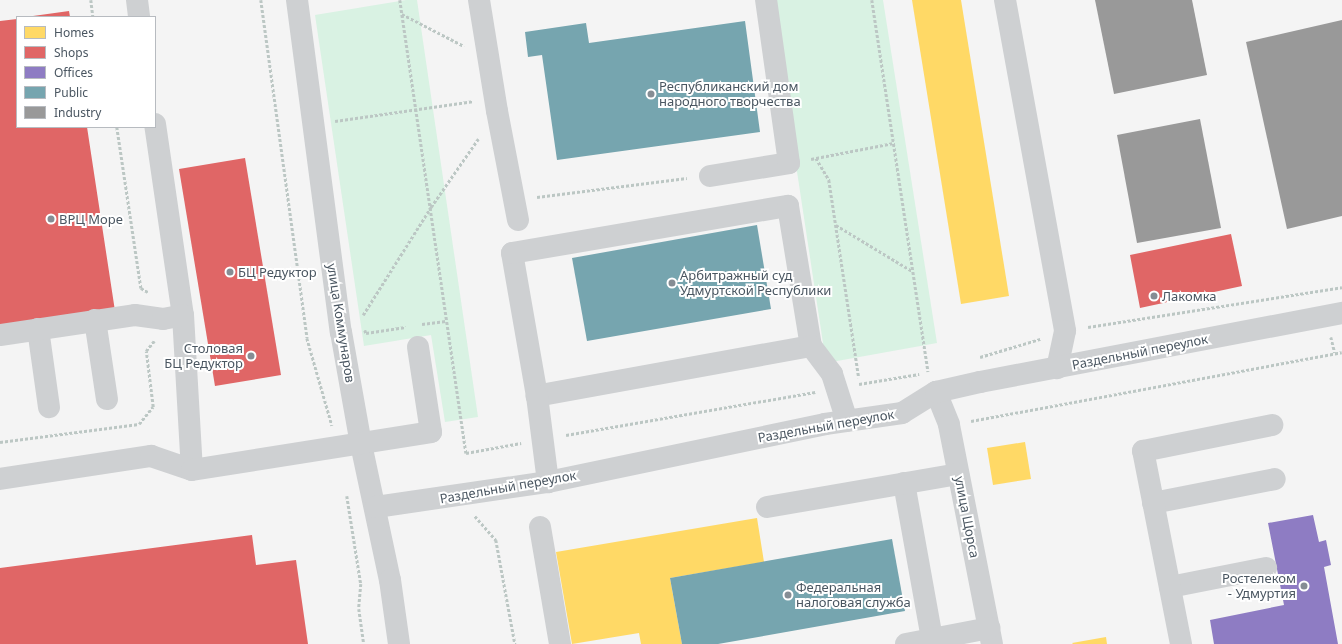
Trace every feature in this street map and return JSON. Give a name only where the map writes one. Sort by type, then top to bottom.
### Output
[{"type":"street","points":[[137,0],[139,16]]},
{"type":"street","name":"улица Коммунаров","points":[[297,0],[341,332],[361,444],[376,507],[390,580],[399,644]]},
{"type":"street","points":[[479,0],[496,105],[516,210]]},
{"type":"street","points":[[710,176],[789,163],[766,0]]},
{"type":"street","points":[[1005,0],[1065,331],[1057,368]]},
{"type":"street","points":[[156,128],[184,315],[192,470]]},
{"type":"street","points":[[548,482],[537,396],[512,254],[788,206],[812,346],[832,374],[847,421]]},
{"type":"street","name":"Раздельный переулок","points":[[376,507],[548,482],[847,421],[902,412],[936,392],[980,382],[1342,313]]},
{"type":"street","points":[[0,335],[95,320],[135,316],[163,319],[184,315]]},
{"type":"street","points":[[95,320],[107,399]]},
{"type":"street","points":[[38,330],[49,407]]},
{"type":"street","points":[[537,396],[812,346]]},
{"type":"street","points":[[0,479],[151,456],[192,470],[339,448],[431,432],[418,347]]},
{"type":"street","name":"улица Щорса","points":[[936,392],[949,425],[990,636]]},
{"type":"street","points":[[1181,644],[1142,451],[1272,425]]},
{"type":"street","points":[[767,506],[958,474]]},
{"type":"street","points":[[1153,503],[1275,479]]},
{"type":"street","points":[[904,483],[932,639]]},
{"type":"street","points":[[540,527],[560,644]]},
{"type":"street","points":[[1170,587],[1266,568]]},
{"type":"street","points":[[906,644],[932,639],[990,636]]},
{"type":"path","points":[[91,0],[93,16]]},
{"type":"path","points":[[261,0],[307,338],[339,448]]},
{"type":"path","points":[[400,0],[466,452],[928,373],[935,370]]},
{"type":"path","points":[[872,0],[928,373],[936,392]]},
{"type":"path","points":[[402,13],[488,59]]},
{"type":"path","points":[[313,124],[417,111],[496,105]]},
{"type":"path","points":[[364,321],[363,314],[496,105]]},
{"type":"path","points":[[789,163],[893,143]]},
{"type":"path","points":[[816,158],[829,180],[860,384]]},
{"type":"path","points":[[516,210],[710,176]]},
{"type":"path","points":[[836,225],[912,272]]},
{"type":"path","points":[[974,359],[1065,331],[1342,287]]},
{"type":"path","points":[[417,325],[446,321]]},
{"type":"path","points":[[365,328],[366,333],[409,326]]},
{"type":"path","points":[[346,491],[361,584],[359,609],[364,644]]},
{"type":"path","points":[[473,514],[496,540],[515,644]]},
{"type":"green space","points":[[406,0],[417,0],[478,417],[445,422],[431,335],[364,346],[315,15]]},
{"type":"green space","points":[[771,0],[883,0],[937,343],[826,363]]},
{"type":"building: Homes","points":[[912,0],[961,0],[1009,296],[961,304]]},
{"type":"building: Homes","points":[[1025,442],[1031,479],[993,485],[987,448]]},
{"type":"building: Homes","points":[[757,518],[764,562],[670,578],[682,644],[641,644],[639,633],[572,644],[556,552]]},
{"type":"building: Homes","points":[[1106,637],[1107,644],[1072,643]]},
{"type":"building: Shops","points":[[69,11],[70,16],[33,16]]},
{"type":"building: Shops","name":"ВРЦ Море","points":[[16,19],[16,128],[87,128],[115,311],[0,329],[0,21]]},
{"type":"building: Shops","name":"БЦ Редуктор","points":[[245,158],[281,375],[215,386],[179,169]]},
{"type":"building: Shops","points":[[1231,234],[1242,286],[1140,308],[1130,255]]},
{"type":"building: Shops","points":[[252,535],[256,565],[296,560],[308,644],[0,644],[0,568]]},
{"type":"building: Offices","name":"Ростелеком - Удмуртия","points":[[1313,515],[1319,542],[1326,540],[1331,565],[1324,567],[1338,644],[1214,644],[1210,620],[1284,605],[1268,523]]},
{"type":"building: Public","name":"Республиканский дом народного творчества","points":[[745,21],[760,132],[557,160],[542,55],[528,57],[525,32],[586,23],[589,43]]},
{"type":"building: Public","name":"Арбитражный суд Удмуртской Республики","points":[[757,225],[771,309],[587,341],[572,258]]},
{"type":"building: Public","name":"Федеральная налоговая служба","points":[[892,539],[905,611],[718,644],[682,644],[670,578]]},
{"type":"building: Industry","points":[[1095,0],[1192,0],[1207,75],[1114,94]]},
{"type":"building: Industry","points":[[1342,20],[1342,216],[1287,229],[1246,42]]},
{"type":"building: Industry","points":[[1200,119],[1221,228],[1137,243],[1117,135]]},
{"type":"place","name":"Республиканский дом народного творчества","points":[[651,94]]},
{"type":"place","name":"ВРЦ Море","points":[[51,219]]},
{"type":"place","name":"БЦ Редуктор","points":[[230,272]]},
{"type":"place","name":"Арбитражный суд Удмуртской Республики","points":[[672,283]]},
{"type":"place","name":"Лакомка","points":[[1154,296]]},
{"type":"place","name":"Столовая БЦ Редуктор","points":[[251,356]]},
{"type":"place","name":"Ростелеком - Удмуртия","points":[[1304,586]]},
{"type":"place","name":"Федеральная налоговая служба","points":[[788,595]]}]
